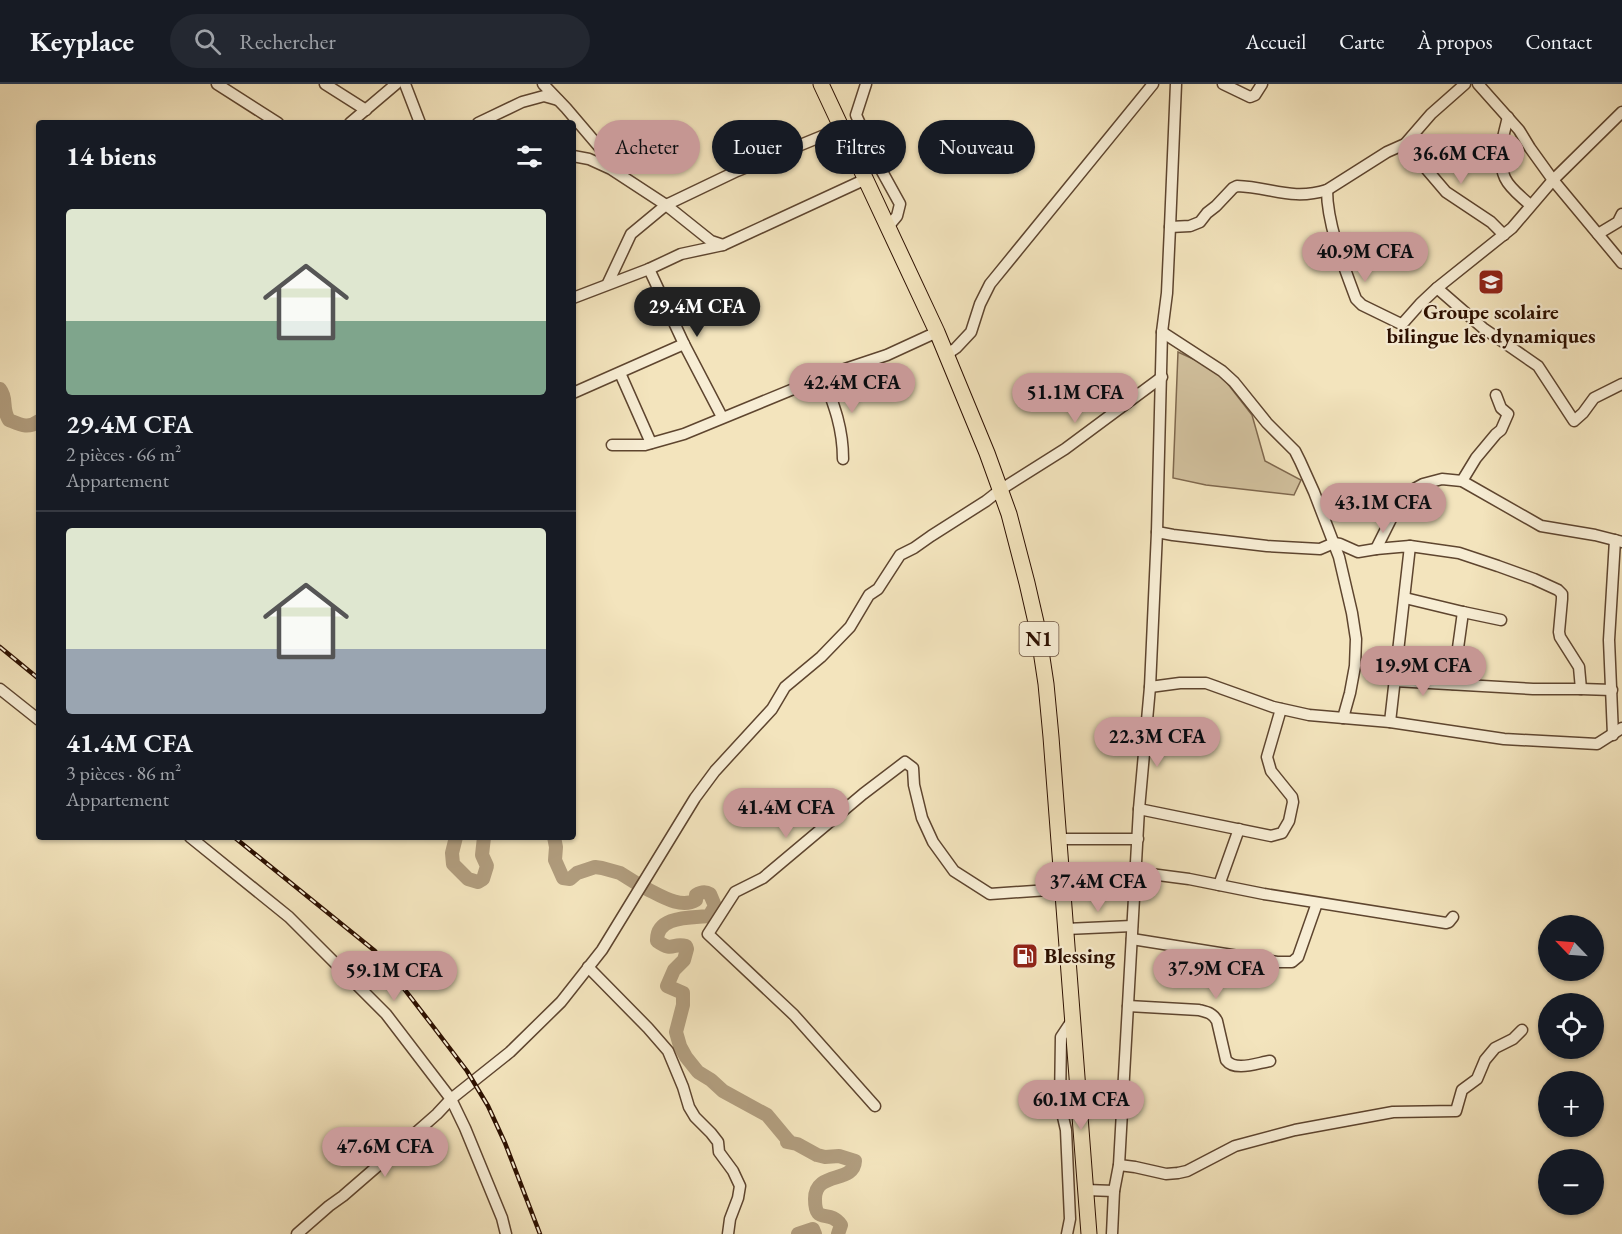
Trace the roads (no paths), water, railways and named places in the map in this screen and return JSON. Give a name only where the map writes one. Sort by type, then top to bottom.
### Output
[{"type":"highway","name":"N1","points":[[821,84],[838,120]]},
{"type":"highway","name":"N1","points":[[864,174],[937,332],[987,453],[1009,514],[1038,631],[1050,726],[1089,1234]]},
{"type":"street","points":[[217,84],[273,120]]},
{"type":"street","points":[[325,84],[366,110]]},
{"type":"street","points":[[354,120],[396,84]]},
{"type":"street","points":[[405,84],[419,120]]},
{"type":"street","points":[[543,84],[626,179]]},
{"type":"street","points":[[866,84],[856,115],[879,166],[900,204],[897,216],[887,228]]},
{"type":"street","points":[[946,356],[957,348],[971,332],[980,304],[990,284],[1153,84]]},
{"type":"street","points":[[1112,1234],[1114,1191],[1119,1165],[1135,872],[1149,687],[1157,532],[1162,332],[1170,227],[1176,84]]},
{"type":"street","points":[[1223,84],[1250,97],[1255,95],[1262,84]]},
{"type":"street","points":[[1170,227],[1191,226],[1200,222],[1237,186],[1294,195],[1327,190],[1387,152],[1405,144],[1431,114],[1465,84]]},
{"type":"street","points":[[1478,84],[1519,130],[1553,180],[1622,262]]},
{"type":"street","points":[[484,120],[522,102],[544,96],[559,100]]},
{"type":"street","points":[[1327,190],[1327,206],[1356,299],[1401,324],[1437,288],[1521,219],[1530,205],[1553,180],[1622,112]]},
{"type":"street","points":[[1505,114],[1500,148],[1502,169],[1512,188],[1530,205]]},
{"type":"street","points":[[608,283],[631,234],[666,205],[737,171],[815,139]]},
{"type":"street","points":[[1405,144],[1446,192],[1491,222],[1504,235]]},
{"type":"street","points":[[576,157],[589,159],[611,169],[666,205],[711,241],[723,245]]},
{"type":"street","points":[[576,164],[589,159]]},
{"type":"street","points":[[576,297],[649,269],[681,254],[723,245],[866,179]]},
{"type":"street","points":[[644,191],[683,196]]},
{"type":"street","points":[[1311,194],[1327,206]]},
{"type":"street","points":[[1599,234],[1618,222],[1622,214]]},
{"type":"street","points":[[649,269],[722,417]]},
{"type":"street","points":[[1437,288],[1483,328],[1538,366],[1574,421],[1594,398],[1622,384]]},
{"type":"street","points":[[612,445],[645,445],[684,434],[824,376],[887,355],[937,332]]},
{"type":"street","points":[[1162,332],[1222,371],[1234,382],[1267,423],[1294,451],[1314,492],[1334,543],[1356,639],[1355,666],[1342,718]]},
{"type":"street","points":[[576,388],[620,373],[684,344]]},
{"type":"street","points":[[620,373],[651,443]]},
{"type":"street","points":[[824,376],[837,413],[843,440],[843,459]]},
{"type":"street","points":[[297,1234],[344,1196],[451,1099],[510,1052],[561,1002],[602,950],[695,798],[715,771],[772,709],[785,687],[821,657],[850,627],[869,595],[878,589],[900,555],[1065,449],[1162,377]]},
{"type":"street","points":[[1462,481],[1476,459],[1501,430],[1508,414],[1501,408],[1496,395]]},
{"type":"street","points":[[1149,687],[1180,683],[1206,683],[1281,709],[1309,715],[1390,722],[1504,739],[1597,744],[1618,731],[1612,690],[1610,640],[1618,541],[1540,526],[1462,481],[1452,479],[1433,480],[1414,489],[1395,511],[1376,549]]},
{"type":"street","points":[[1157,532],[1267,546],[1320,549],[1334,543],[1358,552],[1410,546],[1459,553],[1525,576],[1558,590],[1562,594],[1558,632],[1579,667],[1581,689]]},
{"type":"street","points":[[1390,722],[1410,546]]},
{"type":"street","points":[[1405,598],[1501,620]]},
{"type":"street","points":[[1453,684],[1463,612]]},
{"type":"street","points":[[1395,681],[1533,690],[1612,690]]},
{"type":"street","points":[[0,689],[36,718]]},
{"type":"street","points":[[1139,809],[1271,836],[1282,833],[1289,821],[1292,797],[1271,771],[1267,758],[1281,709]]},
{"type":"street","points":[[875,1106],[794,1016],[708,934],[735,892],[763,878],[905,762],[913,768],[914,785],[922,818],[933,842],[954,871],[990,894],[1063,889]]},
{"type":"street","points":[[1219,885],[1239,829]]},
{"type":"street","points":[[1059,839],[1138,838]]},
{"type":"street","points":[[194,840],[289,917],[386,1014],[451,1099],[502,1218],[506,1234]]},
{"type":"street","points":[[1135,872],[1189,879],[1317,903],[1446,923],[1453,916]]},
{"type":"street","points":[[1132,939],[1277,962],[1292,962],[1298,957],[1317,903]]},
{"type":"street","points":[[1066,929],[1132,926]]},
{"type":"street","points":[[588,967],[668,1051],[689,1107],[718,1142],[719,1152],[733,1171],[740,1186],[728,1234]]},
{"type":"street","points":[[1128,1006],[1198,1010],[1210,1013],[1217,1021],[1226,1060],[1229,1064],[1237,1067],[1270,1061]]},
{"type":"street","points":[[1067,1234],[1070,1219],[1066,1130],[1060,1104],[1062,1037],[1072,1019]]},
{"type":"street","points":[[1119,1165],[1166,1174],[1178,1173],[1187,1171],[1235,1146],[1294,1130],[1393,1112],[1456,1111],[1462,1090],[1477,1079],[1485,1060],[1495,1048],[1513,1039],[1522,1030]]},
{"type":"street","points":[[1086,1190],[1114,1191]]},
{"type":"waterway","points":[[0,389],[4,396],[5,412],[9,420],[28,426],[36,422]]},
{"type":"waterway","points":[[455,840],[452,853],[453,864],[468,879],[478,882],[483,879],[487,866],[482,855],[484,840]]},
{"type":"waterway","points":[[555,840],[555,860],[563,878],[570,879],[577,873],[595,867],[620,873],[636,883]]},
{"type":"waterway","points":[[647,889],[684,903],[696,900],[696,895],[700,893],[710,894],[715,906],[709,916],[669,922],[662,926],[658,933],[657,941],[670,947],[686,946],[687,949],[684,960],[674,970],[667,986],[683,993],[683,1005],[676,1032],[680,1046],[698,1072],[723,1091],[767,1115],[789,1141],[787,1142],[797,1144],[817,1155],[839,1156],[855,1161],[848,1173],[827,1180],[817,1190],[815,1199],[817,1212],[836,1220],[841,1225],[838,1234]]},
{"type":"waterway","points":[[798,1234],[813,1229],[815,1234]]},
{"type":"railway","points":[[0,647],[36,677]]},
{"type":"railway","points":[[238,840],[375,951],[467,1071],[488,1106],[505,1143],[540,1234]]},
{"type":"place","name":"Groupe scolaire bilingue les dynamiques","points":[[1491,282]]},
{"type":"place","name":"Blessing","points":[[1025,956]]}]
